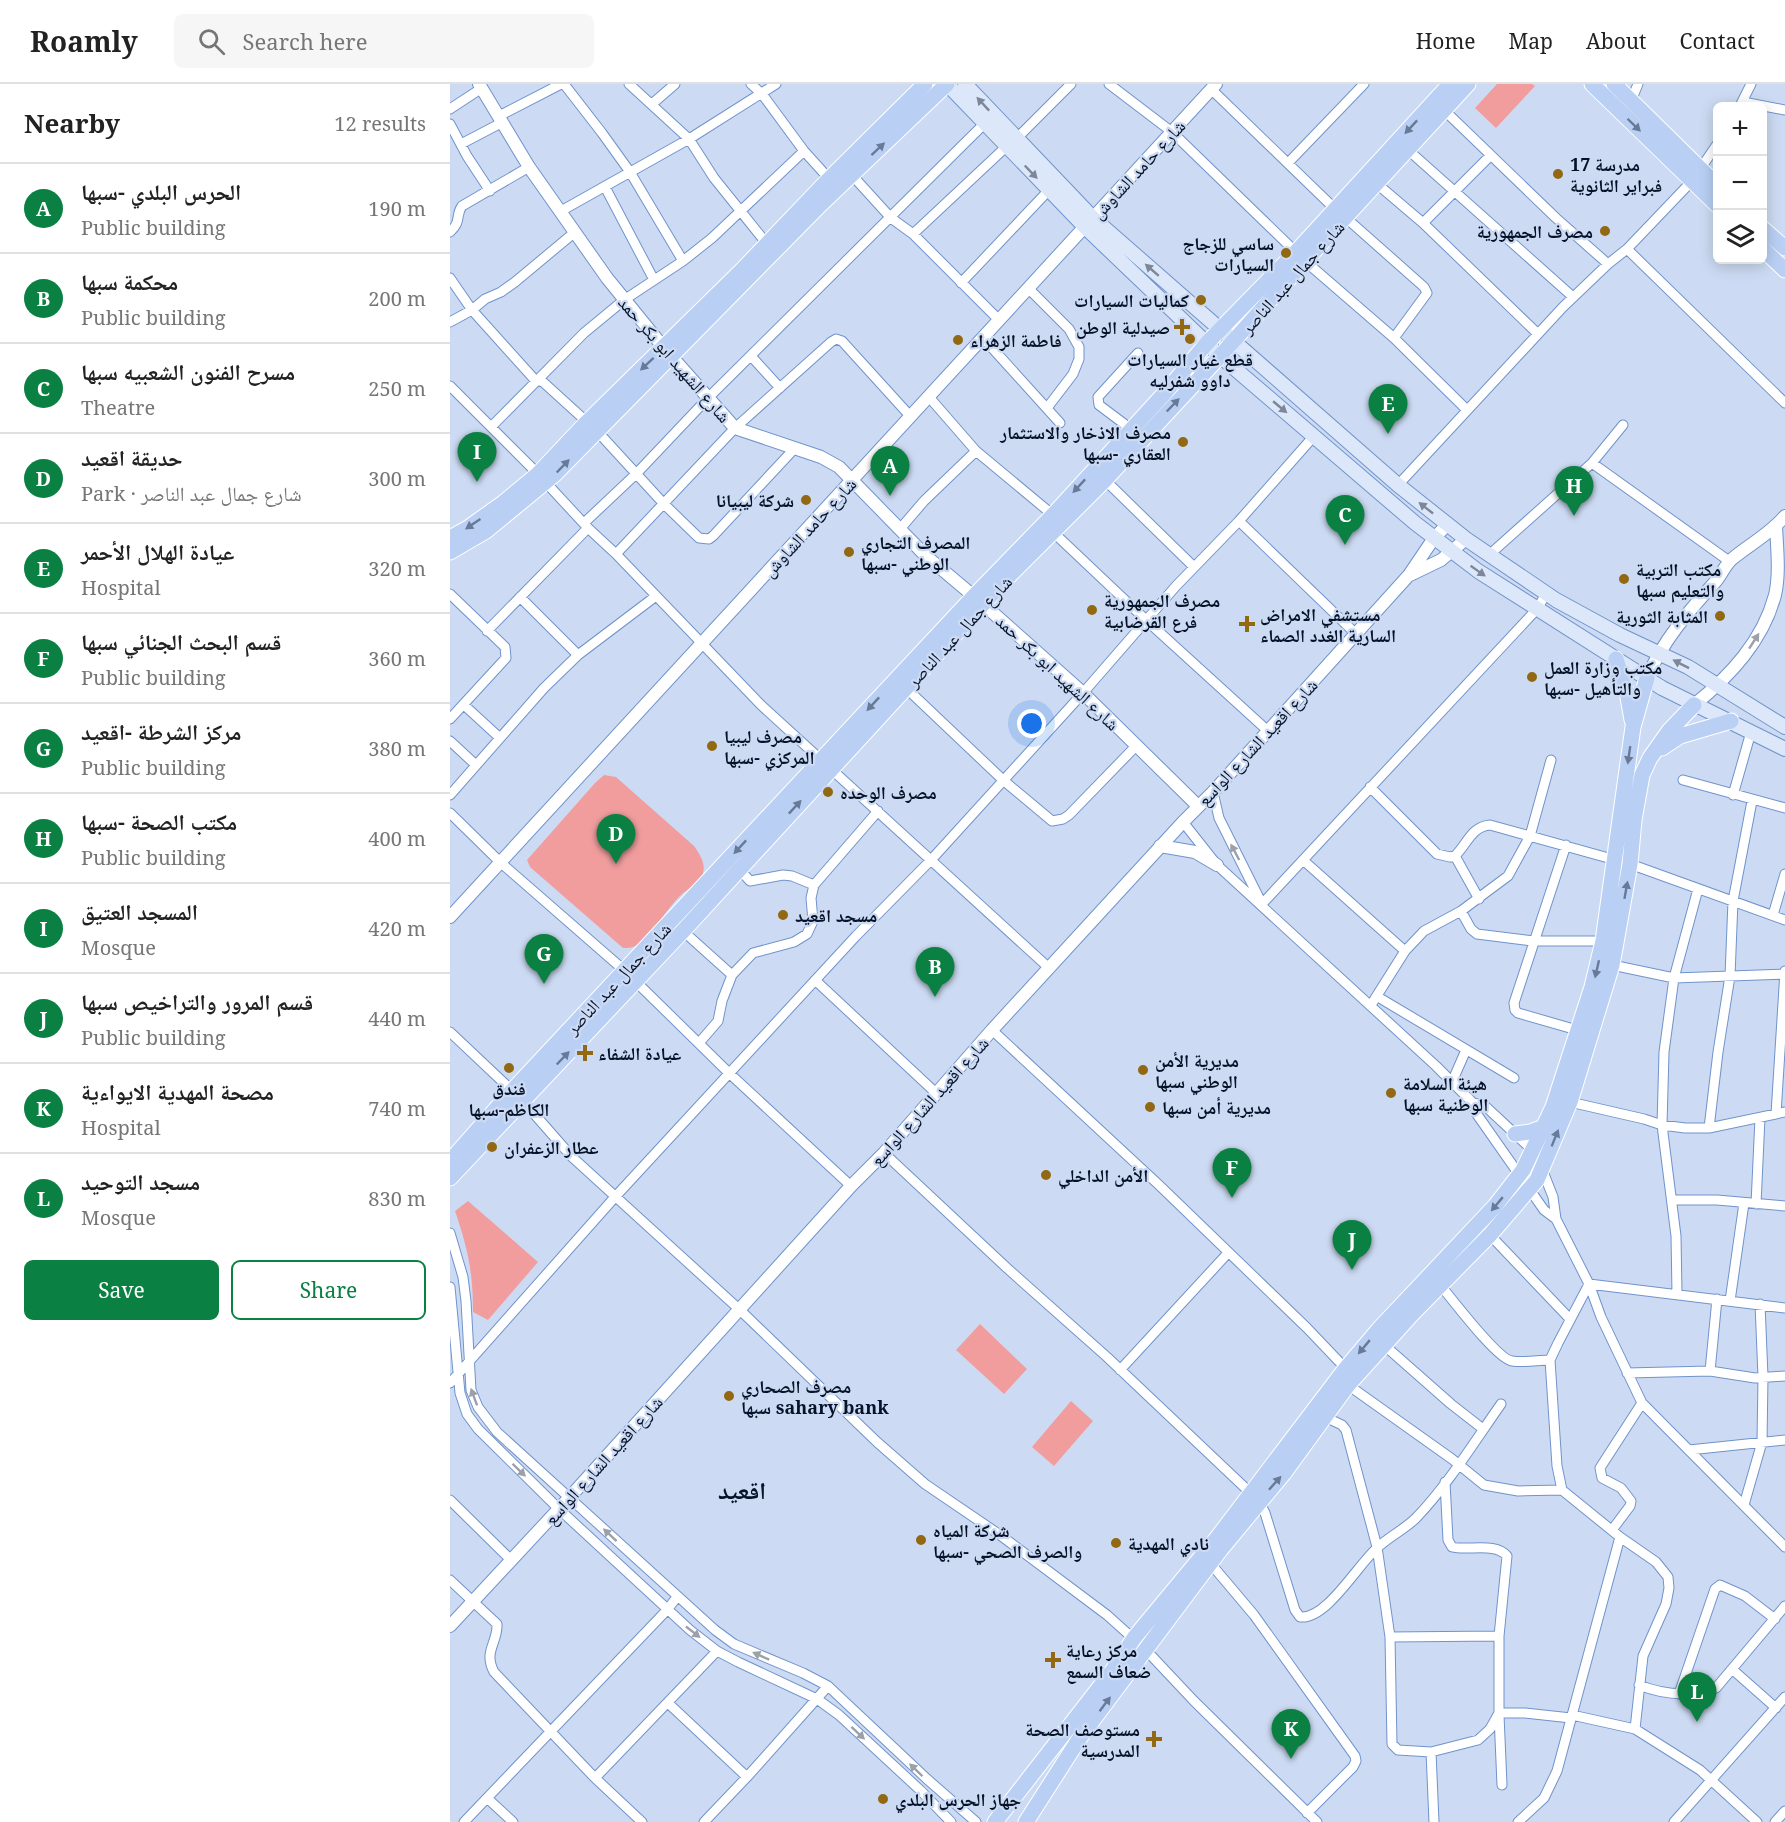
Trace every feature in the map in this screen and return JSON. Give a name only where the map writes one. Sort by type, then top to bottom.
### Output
[{"type":"main road","points":[[450,552],[486,531],[542,478],[833,183],[925,84]]},
{"type":"main road","points":[[668,352],[767,244],[833,183],[851,174],[947,84],[985,123],[1012,143],[1220,356],[1434,538],[1537,609],[1662,688],[1785,749]]},
{"type":"main road","points":[[965,84],[1049,190],[1219,330],[1398,486],[1447,525],[1546,594],[1620,635],[1688,667],[1785,727]]},
{"type":"main road","name":"شارع جمال عبد الناصر","points":[[450,1161],[517,1095],[630,976],[979,600],[1105,480],[1233,342],[1300,257],[1450,84]]},
{"type":"main road","name":"شارع جمال عبد الناصر","points":[[1340,213],[1376,183],[1468,84]]},
{"type":"main road","points":[[1592,84],[1697,176],[1713,184]]},
{"type":"main road","points":[[1614,84],[1697,176],[1713,199]]},
{"type":"main road","points":[[1767,232],[1785,248]]},
{"type":"main road","points":[[1767,253],[1785,270]]},
{"type":"main road","name":"شارع جمال عبد الناصر","points":[[630,976],[683,931],[739,869],[825,765],[906,688],[1053,515],[1219,330],[1300,257]]},
{"type":"main road","points":[[450,538],[542,478]]},
{"type":"main road","points":[[1616,660],[1629,698],[1633,727]]},
{"type":"main road","points":[[1026,1822],[1081,1736],[1211,1564],[1254,1497],[1284,1473],[1325,1417],[1379,1329],[1495,1206],[1520,1174],[1532,1152],[1553,1107],[1592,987],[1604,940],[1633,727],[1647,678]]},
{"type":"main road","points":[[995,1822],[1113,1670],[1134,1638],[1254,1497],[1349,1378],[1441,1286],[1530,1190],[1542,1170],[1570,1102],[1612,965],[1630,864],[1642,775],[1650,758],[1669,731],[1694,705]]},
{"type":"main road","points":[[1650,758],[1680,736],[1731,721]]},
{"type":"main road","name":"شارع جمال عبد الناصر","points":[[450,1178],[517,1095]]},
{"type":"main road","points":[[1515,1134],[1544,1127]]},
{"type":"street","points":[[461,144],[501,119],[544,87],[562,84],[630,172],[684,261]]},
{"type":"street","points":[[629,84],[689,139],[714,178],[767,244]]},
{"type":"street","points":[[652,104],[675,84]]},
{"type":"street","points":[[751,84],[762,94],[804,151],[833,183]]},
{"type":"street","points":[[561,211],[689,139],[776,84]]},
{"type":"street","points":[[913,234],[1012,143],[1071,84]]},
{"type":"street","points":[[1288,163],[1364,84]]},
{"type":"street","points":[[1631,101],[1638,84]]},
{"type":"street","points":[[1743,102],[1751,84]]},
{"type":"street","points":[[450,109],[481,86]]},
{"type":"street","name":"شارع الشهيد ابو بكر حمد","points":[[481,86],[529,167],[624,300],[735,428],[831,461],[853,480],[926,556],[1083,693],[1198,806]]},
{"type":"street","points":[[1114,86],[1173,132],[1300,257],[1394,338],[1467,410]]},
{"type":"street","points":[[1214,86],[1340,213],[1424,287],[1427,293],[1394,338]]},
{"type":"street","name":"شارع حامد الشاوش","points":[[450,916],[984,339],[1214,86]]},
{"type":"street","points":[[1767,107],[1785,110]]},
{"type":"street","points":[[1443,110],[1608,264]]},
{"type":"street","points":[[487,631],[708,398],[985,123]]},
{"type":"street","points":[[450,124],[467,156],[490,191]]},
{"type":"street","points":[[1407,149],[1573,297]]},
{"type":"street","points":[[491,427],[584,333],[624,300],[684,261],[804,151]]},
{"type":"street","points":[[1398,486],[1573,297],[1627,249],[1697,176],[1713,151]]},
{"type":"street","points":[[1423,223],[1490,156]]},
{"type":"street","points":[[450,232],[458,223],[459,210],[462,207],[529,167]]},
{"type":"street","points":[[851,174],[891,218],[913,234],[999,320]]},
{"type":"street","points":[[1376,183],[1423,223],[1538,334]]},
{"type":"street","points":[[605,187],[654,280]]},
{"type":"street","points":[[961,283],[1049,190]]},
{"type":"street","points":[[450,322],[515,282],[575,232]]},
{"type":"street","points":[[1627,249],[1785,403]]},
{"type":"street","points":[[450,278],[472,310],[535,381],[543,382],[592,426],[664,504],[699,538],[709,539],[795,448]]},
{"type":"street","points":[[1028,288],[1069,330],[1079,347],[1079,359],[1073,374],[1047,408]]},
{"type":"street","points":[[616,554],[735,428],[836,339],[842,341],[911,417]]},
{"type":"street","points":[[984,339],[1060,423]]},
{"type":"street","points":[[1131,429],[1099,405],[1098,398],[1138,353]]},
{"type":"street","points":[[751,356],[780,388]]},
{"type":"street","points":[[450,386],[761,705],[1049,968]]},
{"type":"street","points":[[929,397],[976,451],[1053,515]]},
{"type":"street","points":[[1489,555],[1592,463],[1623,425]]},
{"type":"street","points":[[450,1383],[615,1197],[815,980],[931,860],[1314,436]]},
{"type":"street","points":[[900,529],[924,501],[976,451]]},
{"type":"street","points":[[1592,463],[1730,561]]},
{"type":"street","points":[[1105,480],[1194,567]]},
{"type":"street","points":[[1647,678],[1659,654],[1691,609],[1730,561],[1776,526],[1785,516]]},
{"type":"street","points":[[1239,521],[1356,634]]},
{"type":"street","name":"شارع اقعيد الشارع الواسع","points":[[450,1626],[1356,634],[1409,575],[1434,538],[1447,525]]},
{"type":"street","points":[[1694,705],[1716,686],[1747,653],[1760,634],[1781,579],[1776,526]]},
{"type":"street","points":[[1053,532],[1268,730]]},
{"type":"street","points":[[1409,575],[1431,566],[1466,539]]},
{"type":"street","points":[[450,594],[505,647],[506,658],[450,719]]},
{"type":"street","points":[[1262,904],[1537,609],[1546,594]]},
{"type":"street","points":[[450,795],[544,688],[578,655],[656,596]]},
{"type":"street","points":[[520,597],[578,655]]},
{"type":"street","points":[[906,688],[1003,780],[1052,821],[1069,815],[1136,746]]},
{"type":"street","points":[[464,705],[500,738]]},
{"type":"street","points":[[1733,795],[1751,732]]},
{"type":"street","points":[[450,741],[476,765]]},
{"type":"street","points":[[1371,1005],[1405,951],[1424,931],[1461,911],[1508,876],[1530,836],[1551,760]]},
{"type":"street","points":[[1683,780],[1752,801],[1785,808]]},
{"type":"street","points":[[1370,787],[1437,854],[1455,856],[1473,831],[1490,825],[1630,864],[1785,920]]},
{"type":"street","points":[[1212,792],[1219,818],[1262,904]]},
{"type":"street","points":[[1709,1128],[1730,976],[1733,901],[1752,801]]},
{"type":"street","points":[[699,1043],[718,1021],[722,1001],[732,975],[753,952],[794,942],[807,934],[813,921],[811,898],[814,885],[878,811]]},
{"type":"street","points":[[450,813],[500,862],[630,976],[729,1073],[851,1186]]},
{"type":"street","points":[[1183,822],[1217,865],[1262,904],[1473,1102],[1484,1105],[1532,1152],[1553,1197],[1556,1220],[1589,1284],[1601,1317],[1642,1403],[1785,1547]]},
{"type":"street","points":[[1566,845],[1514,1003],[1518,1013],[1577,1030]]},
{"type":"street","points":[[1160,846],[1194,852],[1217,865]]},
{"type":"street","points":[[1455,856],[1479,899]]},
{"type":"street","points":[[1303,860],[1405,951]]},
{"type":"street","points":[[739,869],[750,881],[783,875],[792,876],[814,885]]},
{"type":"street","points":[[1773,915],[1785,874]]},
{"type":"street","points":[[1677,1293],[1676,1236],[1662,1125],[1664,1052],[1674,978],[1698,890]]},
{"type":"street","points":[[1461,911],[1471,929],[1477,934],[1533,941],[1604,940]]},
{"type":"street","points":[[683,931],[732,975]]},
{"type":"street","points":[[1612,965],[1674,978],[1784,974]]},
{"type":"street","points":[[1570,1102],[1662,1125],[1709,1128],[1780,1113],[1785,968]]},
{"type":"street","points":[[815,980],[936,1093]]},
{"type":"street","points":[[1377,997],[1514,1078]]},
{"type":"street","points":[[992,1030],[1160,1185],[1307,1328],[1349,1378],[1484,1485],[1518,1491],[1562,1490]]},
{"type":"street","points":[[450,1032],[517,1095],[572,1157],[740,1310],[877,1442],[925,1484],[1009,1541],[1134,1638],[1194,1701],[1317,1822]]},
{"type":"street","points":[[1452,1082],[1466,1050]]},
{"type":"street","points":[[1473,1102],[1476,1113],[1544,1210],[1556,1220]]},
{"type":"street","points":[[1756,1204],[1760,1118]]},
{"type":"street","points":[[884,1153],[1254,1497],[1265,1513],[1299,1617],[1308,1617],[1325,1607],[1377,1547],[1407,1527],[1445,1482],[1501,1404]]},
{"type":"street","points":[[1672,1200],[1785,1206]]},
{"type":"street","points":[[1730,1300],[1744,1203]]},
{"type":"street","points":[[450,1233],[463,1277],[471,1390],[485,1418],[497,1432],[677,1598],[715,1630],[734,1644],[828,1686],[976,1822]]},
{"type":"street","points":[[1490,1235],[1570,1319]]},
{"type":"street","points":[[1120,1370],[1228,1253]]},
{"type":"street","points":[[1589,1284],[1785,1308]]},
{"type":"street","points":[[1589,1284],[1550,1360],[1557,1466],[1562,1490],[1620,1537],[1656,1562],[1666,1574],[1669,1582],[1666,1604],[1643,1656],[1635,1729]]},
{"type":"street","points":[[1441,1286],[1505,1358],[1514,1362],[1550,1360]]},
{"type":"street","points":[[450,1287],[460,1393],[467,1414],[492,1443],[667,1610],[717,1651],[817,1699],[839,1715],[951,1822]]},
{"type":"street","points":[[1710,1371],[1717,1299]]},
{"type":"street","points":[[1744,1505],[1762,1443],[1763,1377],[1760,1304]]},
{"type":"street","points":[[1384,1345],[1483,1429]]},
{"type":"street","points":[[1627,1373],[1710,1371],[1755,1378],[1785,1376]]},
{"type":"street","points":[[1612,1530],[1630,1506],[1631,1501],[1621,1488],[1602,1478],[1600,1468],[1642,1403]]},
{"type":"street","points":[[1325,1417],[1342,1425],[1346,1430],[1377,1547],[1390,1637],[1392,1744],[1398,1750],[1431,1752],[1478,1740],[1490,1729],[1499,1713]]},
{"type":"street","points":[[1689,1450],[1785,1440]]},
{"type":"street","points":[[1445,1482],[1448,1540],[1452,1547],[1499,1550],[1507,1556],[1499,1636],[1502,1785]]},
{"type":"street","points":[[450,1500],[511,1560]]},
{"type":"street","points":[[1518,1822],[1540,1803],[1551,1788],[1620,1537]]},
{"type":"street","points":[[1211,1564],[1254,1615],[1355,1756],[1356,1761],[1353,1767],[1307,1813]]},
{"type":"street","points":[[450,1580],[497,1624],[489,1662],[494,1672],[594,1778],[642,1822]]},
{"type":"street","points":[[1679,1694],[1715,1589],[1720,1585],[1745,1596],[1775,1619]]},
{"type":"street","points":[[464,1822],[677,1598]]},
{"type":"street","points":[[1639,1685],[1655,1691],[1679,1694],[1716,1688],[1785,1606]]},
{"type":"street","points":[[1390,1637],[1499,1636]]},
{"type":"street","points":[[594,1778],[717,1651]]},
{"type":"street","points":[[1733,1670],[1776,1708]]},
{"type":"street","points":[[704,1822],[747,1778],[828,1686]]},
{"type":"street","points":[[1674,1822],[1785,1697]]},
{"type":"street","points":[[668,1703],[747,1778]]},
{"type":"street","points":[[1499,1713],[1571,1716],[1635,1729],[1686,1760],[1757,1822]]},
{"type":"street","points":[[1431,1752],[1434,1822]]},
{"type":"street","points":[[487,1798],[513,1822]]},
{"type":"street","points":[[1775,1822],[1785,1811]]},
{"type":"shaded area","points":[[1497,84],[1532,84],[1535,86],[1496,128],[1475,108]]},
{"type":"shaded area","points":[[604,775],[616,777],[694,846],[703,864],[700,879],[675,901],[643,941],[630,948],[623,948],[530,867],[527,860]]},
{"type":"shaded area","points":[[468,1201],[538,1262],[488,1320],[473,1312],[469,1261],[455,1211]]},
{"type":"shaded area","points":[[980,1324],[1027,1369],[1004,1394],[956,1350]]},
{"type":"shaded area","points":[[1071,1401],[1093,1421],[1054,1466],[1032,1447]]},
{"type":"place","name":"مدرسة 17 فبراير الثانوية","points":[[1558,174]]},
{"type":"place","name":"مصرف الجمهورية","points":[[1605,231]]},
{"type":"place","name":"ساسي للزجاج السيارات","points":[[1286,253]]},
{"type":"place","name":"كماليات السيارات","points":[[1201,300]]},
{"type":"place","name":"صيدلية الوطن","points":[[1182,327]]},
{"type":"place","name":"قطع غيار السيارات داوو شفرليه","points":[[1190,339]]},
{"type":"place","name":"فاطمة الزهراء","points":[[958,340]]},
{"type":"place","name":"عيادة الهلال الأحمر","points":[[1388,434]]},
{"type":"place","name":"مصرف الاذخار والاستثمار العقاري -سبها","points":[[1183,442]]},
{"type":"place","name":"المسجد العتيق","points":[[477,482]]},
{"type":"place","name":"الحرس البلدي -سبها","points":[[890,496]]},
{"type":"place","name":"شركة ليبيانا","points":[[806,500]]},
{"type":"place","name":"مكتب الصحة -سبها","points":[[1574,516]]},
{"type":"place","name":"مسرح الفنون الشعبيه سبها","points":[[1345,545]]},
{"type":"place","name":"المصرف التجاري الوطني -سبها","points":[[849,552]]},
{"type":"place","name":"مكتب التربية والتعليم سبها","points":[[1624,579]]},
{"type":"place","name":"مصرف الجمهورية فرع القرضابية","points":[[1092,610]]},
{"type":"place","name":"المثابة الثورية","points":[[1720,616]]},
{"type":"place","name":"مستشفي الامراض السارية الغدد الصماء","points":[[1247,624]]},
{"type":"place","name":"مكتب وزارة العمل والتأهيل -سبها","points":[[1532,677]]},
{"type":"place","name":"مصرف ليبيا المركزي -سبها","points":[[712,746]]},
{"type":"place","name":"مصرف الوحده","points":[[828,792]]},
{"type":"place","name":"حديقة اقعيد","points":[[616,864]]},
{"type":"place","name":"مسجد اقعيد","points":[[783,915]]},
{"type":"place","name":"مركز الشرطة -اقعيد","points":[[544,984]]},
{"type":"place","name":"محكمة سبها","points":[[935,997]]},
{"type":"place","name":"عيادة الشفاء","points":[[585,1053]]},
{"type":"place","name":"فندق الكاظم-سبها","points":[[509,1068]]},
{"type":"place","name":"مديرية الأمن الوطني سبها","points":[[1143,1070]]},
{"type":"place","name":"هيئة السلامة الوطنية سبها","points":[[1391,1093]]},
{"type":"place","name":"مديرية أمن سبها","points":[[1150,1107]]},
{"type":"place","name":"عطار الزعفران","points":[[492,1147]]},
{"type":"place","name":"الأمن الداخلي","points":[[1046,1175]]},
{"type":"place","name":"قسم البحث الجنائي سبها","points":[[1232,1198]]},
{"type":"place","name":"قسم المرور والتراخيص سبها","points":[[1352,1270]]},
{"type":"place","name":"مصرف الصحاري سبها sahary bank","points":[[729,1396]]},
{"type":"place","name":"شركة المياه والصرف الصحي -سبها","points":[[921,1540]]},
{"type":"place","name":"نادي المهدية","points":[[1116,1543]]},
{"type":"place","name":"مركز رعاية ضعاف السمع","points":[[1053,1660]]},
{"type":"place","name":"مسجد التوحيد","points":[[1697,1722]]},
{"type":"place","name":"مستوصف الصحة المدرسية","points":[[1154,1739]]},
{"type":"place","name":"مصحة المهدية الايواءية","points":[[1291,1759]]},
{"type":"place","name":"جهاز الحرس البلدي","points":[[883,1799]]},
{"type":"district","name":"اقعيد","points":[[742,1489]]}]
